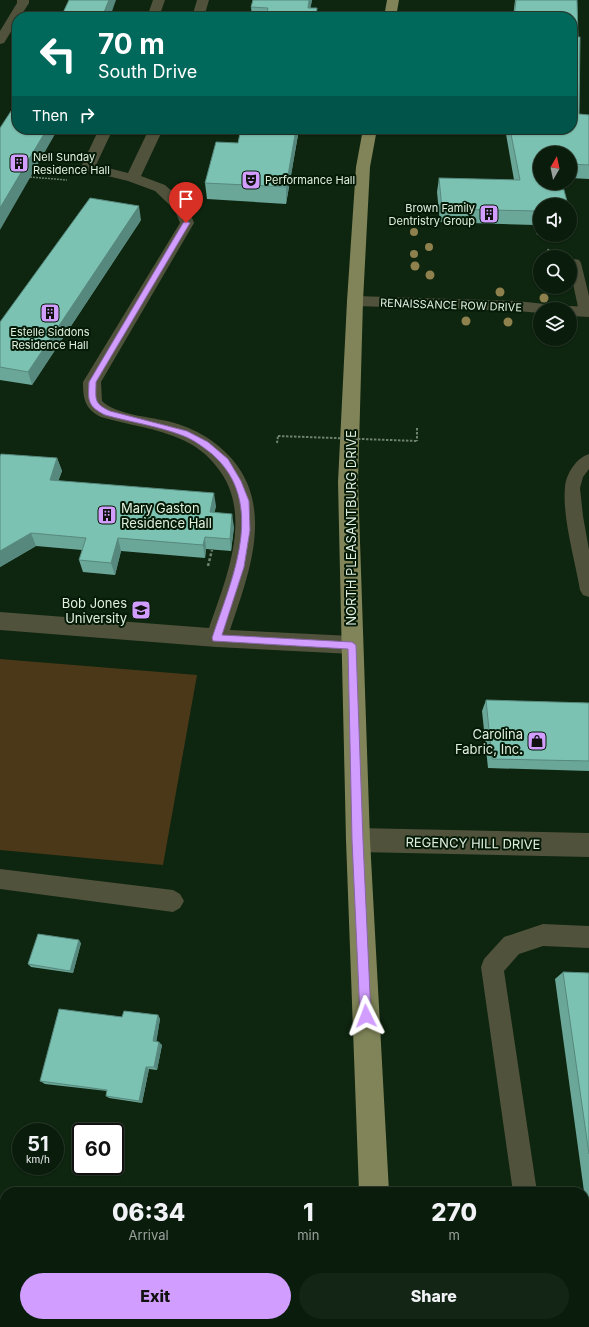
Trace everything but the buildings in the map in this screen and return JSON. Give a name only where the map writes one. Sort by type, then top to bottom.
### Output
[{"type":"main road","points":[[391,12],[393,0]]},
{"type":"main road","name":"NORTH PLEASANTBURG DRIVE","points":[[369,134],[363,166],[355,301],[348,482],[358,840],[374,1187]]},
{"type":"street","points":[[17,12],[23,3],[23,0]]},
{"type":"street","points":[[155,12],[159,0]]},
{"type":"street","points":[[199,12],[203,0]]},
{"type":"street","points":[[0,40],[12,21]]},
{"type":"street","points":[[104,134],[88,167],[134,178],[160,188],[182,208],[186,223],[92,382],[92,400],[96,408],[108,413],[184,433],[205,444],[225,461],[237,481],[245,501],[246,530],[240,567],[216,638]]},
{"type":"street","points":[[134,178],[154,134]]},
{"type":"street","name":"RENAISSANCE ROW DRIVE","points":[[355,301],[533,308]]},
{"type":"street","points":[[0,621],[216,638],[352,645]]},
{"type":"street","name":"REGENCY HILL DRIVE","points":[[358,840],[589,845]]},
{"type":"lane","points":[[577,276],[583,315]]},
{"type":"lane","points":[[589,460],[584,463],[574,479],[573,503],[589,590]]},
{"type":"lane","points":[[0,879],[173,901]]},
{"type":"lane","points":[[524,1187],[492,967],[512,945],[543,935],[589,937]]},
{"type":"path","points":[[30,177],[67,180]]},
{"type":"path","points":[[277,443],[278,436],[417,441],[417,428]]},
{"type":"path","points":[[208,566],[212,550]]},
{"type":"shaded area","points":[[0,659],[197,675],[163,865],[0,850]]},
{"type":"place","name":"Nell Sunday Residence Hall","points":[[19,163]]},
{"type":"place","name":"Performance Hall","points":[[251,180]]},
{"type":"place","name":"Brown Family Dentristry Group","points":[[489,214]]},
{"type":"place","name":"Estelle Siddons Residence Hall","points":[[50,313]]},
{"type":"place","name":"Mary Gaston Residence Hall","points":[[107,515]]},
{"type":"place","name":"Bob Jones University","points":[[141,610]]},
{"type":"place","name":"Carolina Fabric, Inc.","points":[[537,741]]},
{"type":"route","points":[[186,223],[92,382],[92,400],[96,408],[108,413],[184,433],[205,444],[225,461],[237,481],[245,501],[246,530],[240,567],[216,638],[352,645],[358,840],[366,1016]]}]
